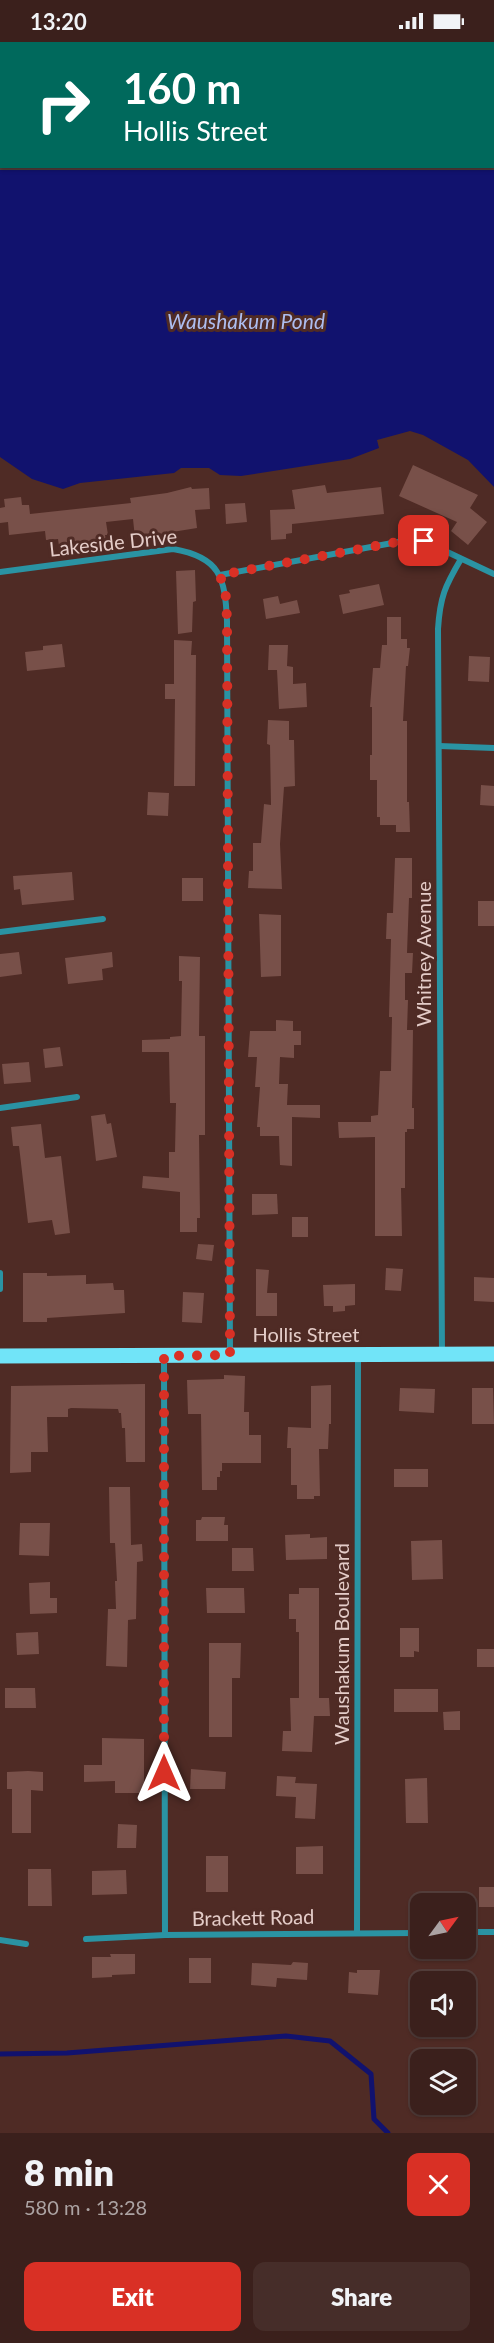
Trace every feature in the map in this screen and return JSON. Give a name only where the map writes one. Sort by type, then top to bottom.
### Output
[{"type":"main road","name":"Hollis Street","points":[[0,1356],[494,1354]]},
{"type":"street","points":[[230,1355],[227,633],[226,597],[220,575],[403,541],[424,541],[494,574]]},
{"type":"street","name":"Lakeside Drive","points":[[0,572],[173,549],[192,552],[207,560],[220,575]]},
{"type":"street","name":"Whitney Avenue","points":[[442,1354],[439,604],[461,559]]},
{"type":"street","points":[[439,746],[494,748]]},
{"type":"street","points":[[0,933],[103,919]]},
{"type":"street","points":[[0,1108],[77,1097]]},
{"type":"street","points":[[0,1274],[0,1289]]},
{"type":"street","name":"Waushakum Boulevard","points":[[357,1933],[358,1355]]},
{"type":"street","points":[[164,1356],[165,1935]]},
{"type":"street","points":[[476,1932],[494,1932]]},
{"type":"street","name":"Brackett Road","points":[[86,1940],[165,1935],[410,1933]]},
{"type":"street","points":[[0,1940],[26,1944]]},
{"type":"water","name":"Waushakum Pond","points":[[0,168],[494,168],[494,487],[468,460],[423,435],[410,431],[377,440],[379,448],[350,459],[241,476],[220,475],[209,468],[181,468],[174,473],[80,483],[63,489],[32,479],[0,457]]},
{"type":"building","points":[[413,465],[478,495],[470,508],[487,522],[468,545],[451,531],[457,522],[399,496]]},
{"type":"building","points":[[325,485],[327,493],[381,487],[384,514],[292,524],[292,533],[286,534],[286,539],[271,540],[270,510],[295,509],[292,490]]},
{"type":"building","points":[[191,487],[192,489],[209,488],[210,509],[195,510],[197,528],[135,538],[133,519],[106,522],[108,535],[105,535],[106,541],[59,546],[58,539],[46,540],[45,531],[9,535],[8,522],[0,523],[0,508],[5,507],[4,499],[21,497],[22,505],[29,505],[30,514],[131,503],[130,498]]},
{"type":"building","points":[[245,503],[247,522],[226,524],[225,504]]},
{"type":"building","points":[[195,570],[196,601],[193,602],[192,632],[178,634],[176,571]]},
{"type":"building","points":[[379,584],[384,605],[343,614],[339,595],[350,593],[349,590]]},
{"type":"building","points":[[278,596],[280,604],[297,600],[300,613],[266,619],[263,599]]},
{"type":"building","points":[[387,617],[401,617],[401,639],[407,639],[407,648],[410,648],[408,666],[406,666],[403,721],[407,721],[407,802],[409,802],[410,832],[396,832],[396,825],[380,825],[380,817],[377,817],[377,780],[370,780],[372,707],[370,707],[373,668],[380,668],[382,645],[387,645]]},
{"type":"building","points":[[174,640],[192,641],[191,655],[196,655],[195,786],[174,786],[175,699],[165,699],[165,684],[174,684]]},
{"type":"building","points":[[62,644],[65,667],[27,671],[25,652],[43,650],[43,646]]},
{"type":"building","points":[[269,645],[288,645],[287,666],[293,667],[293,684],[306,683],[307,707],[279,709],[277,670],[268,670]]},
{"type":"building","points":[[469,656],[490,657],[489,682],[468,681]]},
{"type":"building","points":[[268,720],[289,721],[289,740],[294,740],[295,786],[284,787],[280,844],[282,889],[248,888],[249,871],[253,871],[253,843],[261,843],[264,804],[271,805],[270,745],[267,744]]},
{"type":"building","points":[[481,785],[494,786],[494,806],[480,805]]},
{"type":"building","points":[[148,792],[169,793],[168,816],[147,815]]},
{"type":"building","points":[[395,858],[412,858],[412,898],[409,898],[407,953],[413,953],[412,973],[405,973],[405,1000],[408,1000],[407,1030],[413,1030],[414,1129],[407,1129],[405,1132],[405,1188],[401,1188],[402,1236],[375,1236],[375,1137],[339,1138],[338,1122],[371,1122],[371,1116],[378,1115],[380,1071],[391,1071],[392,1017],[389,1017],[391,939],[386,939],[387,913],[393,913]]},
{"type":"building","points":[[72,872],[74,900],[22,905],[20,889],[14,890],[13,876]]},
{"type":"building","points":[[182,878],[203,878],[203,901],[182,901]]},
{"type":"building","points":[[478,901],[494,901],[494,926],[478,926]]},
{"type":"building","points":[[259,914],[281,915],[281,976],[261,977]]},
{"type":"building","points":[[19,952],[22,974],[0,977],[0,954]]},
{"type":"building","points":[[112,952],[113,967],[102,969],[103,980],[68,984],[65,958]]},
{"type":"building","points":[[179,956],[200,957],[199,1036],[205,1036],[205,1135],[199,1135],[200,1218],[197,1218],[197,1232],[180,1232],[180,1192],[142,1188],[143,1176],[169,1178],[169,1152],[175,1152],[176,1103],[170,1103],[169,1052],[142,1052],[142,1040],[170,1039],[170,1037],[181,1036],[182,981],[179,981]]},
{"type":"building","points":[[276,1020],[293,1021],[293,1031],[301,1031],[301,1045],[294,1045],[294,1058],[280,1057],[279,1084],[288,1084],[287,1105],[320,1105],[320,1118],[292,1117],[292,1166],[280,1165],[279,1136],[260,1136],[260,1127],[257,1127],[260,1087],[255,1087],[257,1057],[248,1057],[250,1031],[276,1031]]},
{"type":"building","points":[[60,1047],[63,1066],[45,1068],[43,1049]]},
{"type":"building","points":[[29,1062],[31,1082],[4,1084],[2,1064]]},
{"type":"building","points":[[105,1114],[107,1124],[111,1123],[117,1157],[96,1161],[91,1116]]},
{"type":"building","points":[[41,1124],[45,1158],[61,1156],[70,1233],[55,1235],[52,1220],[28,1223],[19,1146],[13,1146],[11,1127]]},
{"type":"building","points":[[252,1194],[277,1194],[278,1214],[252,1215]]},
{"type":"building","points":[[292,1217],[308,1217],[308,1237],[292,1237]]},
{"type":"building","points":[[198,1244],[214,1245],[212,1261],[196,1259]]},
{"type":"building","points":[[386,1268],[403,1269],[401,1291],[385,1290]]},
{"type":"building","points":[[256,1269],[269,1270],[267,1293],[277,1293],[277,1316],[256,1316]]},
{"type":"building","points":[[23,1273],[47,1273],[47,1276],[86,1275],[86,1284],[113,1283],[114,1290],[124,1290],[125,1313],[47,1318],[47,1322],[23,1322]]},
{"type":"building","points":[[474,1277],[494,1278],[494,1302],[474,1301]]},
{"type":"building","points":[[355,1284],[355,1305],[345,1306],[345,1311],[333,1312],[333,1306],[324,1306],[323,1285]]},
{"type":"building","points":[[183,1292],[204,1293],[202,1323],[182,1322]]},
{"type":"building","points":[[224,1375],[245,1376],[244,1412],[249,1412],[249,1435],[261,1435],[261,1463],[222,1463],[220,1477],[217,1477],[217,1490],[202,1490],[201,1414],[188,1414],[187,1380],[224,1379]]},
{"type":"building","points":[[145,1384],[145,1462],[126,1462],[125,1428],[122,1428],[121,1413],[118,1409],[71,1408],[68,1409],[68,1417],[47,1417],[48,1452],[31,1452],[31,1472],[10,1473],[11,1386]]},
{"type":"building","points":[[331,1385],[331,1424],[329,1424],[328,1449],[319,1449],[320,1496],[314,1496],[314,1499],[297,1499],[297,1485],[291,1485],[291,1448],[287,1448],[288,1427],[311,1428],[311,1386]]},
{"type":"building","points":[[400,1388],[435,1389],[434,1413],[399,1411]]},
{"type":"building","points":[[472,1388],[493,1388],[494,1424],[472,1424]]},
{"type":"building","points":[[394,1469],[428,1469],[428,1487],[394,1487]]},
{"type":"building","points":[[109,1487],[130,1487],[131,1545],[142,1544],[143,1561],[137,1562],[136,1619],[128,1620],[127,1667],[106,1666],[108,1609],[116,1609],[115,1581],[117,1581],[115,1543],[110,1543]]},
{"type":"building","points":[[202,1517],[225,1517],[224,1525],[228,1525],[228,1541],[196,1541],[196,1520],[201,1520]]},
{"type":"building","points":[[20,1523],[50,1523],[49,1556],[19,1555]]},
{"type":"building","points":[[310,1534],[310,1538],[327,1537],[327,1559],[286,1560],[285,1535]]},
{"type":"building","points":[[442,1540],[443,1579],[412,1580],[411,1541]]},
{"type":"building","points":[[232,1548],[253,1548],[254,1571],[232,1571]]},
{"type":"building","points":[[50,1582],[50,1598],[57,1598],[57,1613],[30,1614],[29,1583]]},
{"type":"building","points":[[206,1588],[244,1588],[245,1613],[207,1613]]},
{"type":"building","points":[[299,1588],[319,1588],[319,1698],[329,1698],[330,1716],[314,1716],[312,1752],[282,1751],[283,1731],[291,1731],[290,1698],[299,1698],[299,1632],[296,1632],[296,1619],[289,1619],[289,1594],[299,1594]]},
{"type":"building","points":[[400,1628],[419,1628],[419,1652],[414,1651],[414,1657],[400,1657]]},
{"type":"building","points":[[38,1632],[39,1654],[17,1655],[16,1633]]},
{"type":"building","points":[[209,1643],[241,1643],[240,1678],[232,1678],[232,1737],[209,1737]]},
{"type":"building","points":[[477,1649],[494,1649],[494,1667],[477,1667]]},
{"type":"building","points":[[5,1688],[35,1688],[36,1708],[5,1708]]},
{"type":"building","points":[[394,1689],[438,1689],[438,1712],[394,1712]]},
{"type":"building","points":[[460,1711],[460,1730],[444,1730],[443,1712]]},
{"type":"building","points":[[102,1738],[144,1739],[144,1793],[115,1793],[115,1781],[84,1782],[84,1765],[102,1765]]},
{"type":"building","points":[[191,1769],[226,1772],[225,1789],[190,1789]]},
{"type":"building","points":[[7,1772],[43,1772],[43,1791],[31,1790],[31,1833],[12,1833],[12,1789],[7,1789]]},
{"type":"building","points":[[277,1776],[296,1777],[295,1783],[317,1784],[315,1819],[295,1818],[296,1797],[276,1796]]},
{"type":"building","points":[[427,1778],[428,1823],[406,1823],[405,1779]]},
{"type":"building","points":[[118,1824],[137,1825],[136,1848],[117,1848]]},
{"type":"building","points":[[323,1846],[323,1874],[296,1874],[296,1847]]},
{"type":"building","points":[[206,1856],[228,1856],[228,1892],[206,1892]]},
{"type":"building","points":[[28,1869],[51,1869],[52,1906],[28,1906]]},
{"type":"building","points":[[126,1870],[127,1894],[92,1895],[92,1871]]},
{"type":"building","points":[[479,1887],[494,1887],[494,1907],[479,1907]]},
{"type":"building","points":[[110,1954],[135,1954],[135,1974],[92,1978],[92,1957],[111,1957]]},
{"type":"building","points":[[189,1958],[211,1958],[211,1983],[189,1983]]},
{"type":"building","points":[[293,1962],[308,1963],[307,1980],[277,1978],[276,1987],[251,1985],[252,1963],[291,1965]]},
{"type":"building","points":[[357,1970],[380,1970],[378,1995],[348,1993],[349,1972],[357,1973]]},
{"type":"waterway","points":[[0,2054],[67,2053],[286,2036],[330,2041],[371,2074],[374,2119],[388,2133]]},
{"type":"route","points":[[164,1773],[164,1356],[230,1355],[227,621],[226,597],[220,575],[403,541],[424,541]]}]
